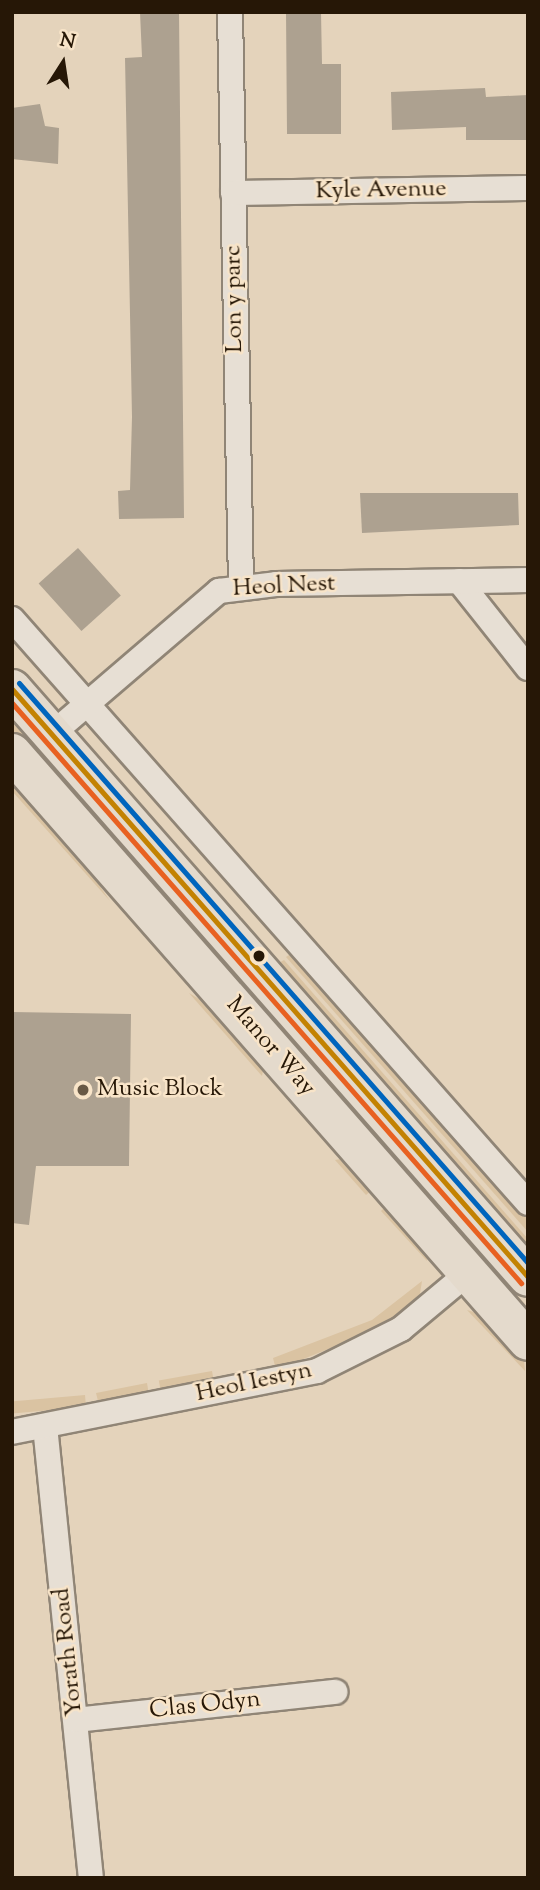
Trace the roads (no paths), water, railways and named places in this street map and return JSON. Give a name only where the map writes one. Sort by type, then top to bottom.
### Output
[{"type":"highway","name":"Manor Way","points":[[12,690],[528,1277]]},
{"type":"highway","name":"Manor Way","points":[[12,753],[528,1341]]},
{"type":"street","name":"Lon y parc","points":[[230,12],[241,585]]},
{"type":"street","name":"Kyle Avenue","points":[[233,193],[528,188]]},
{"type":"street","name":"Heol Nest","points":[[52,734],[202,601],[241,585],[528,580]]},
{"type":"street","points":[[459,581],[528,668]]},
{"type":"street","points":[[12,619],[528,1203]]},
{"type":"street","name":"Heol Iestyn","points":[[12,1432],[317,1371],[391,1335],[468,1273]]},
{"type":"street","name":"Yorath Road","points":[[45,1426],[92,1878]]},
{"type":"street","name":"Clas Odyn","points":[[76,1720],[335,1692]]},
{"type":"place","name":"Music Block","points":[[83,1090]]}]
